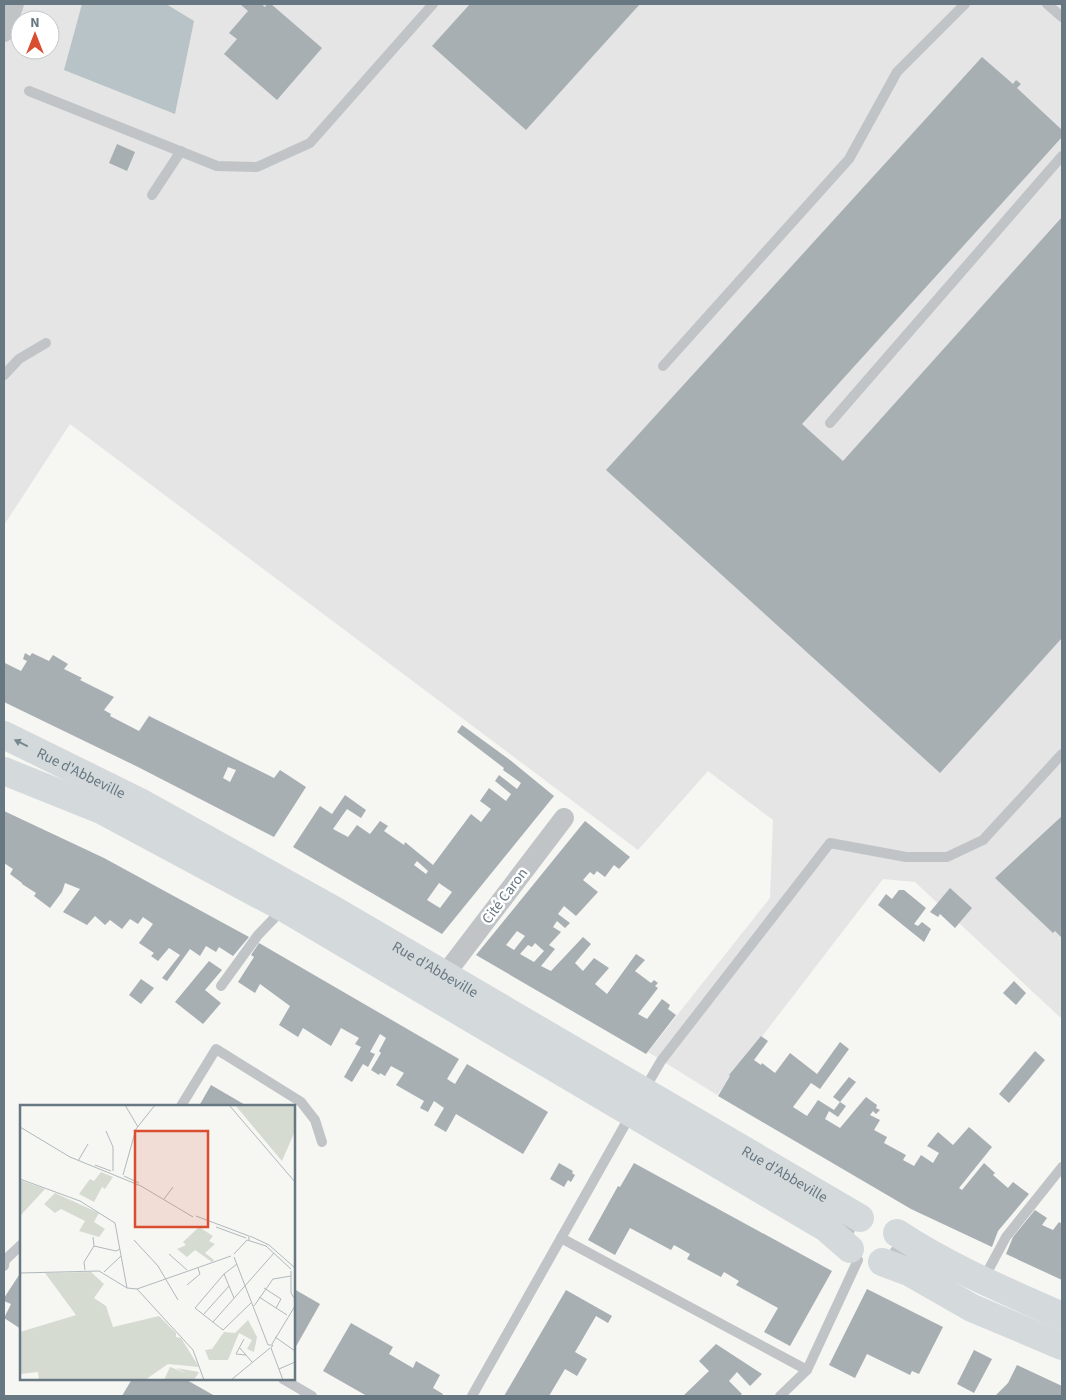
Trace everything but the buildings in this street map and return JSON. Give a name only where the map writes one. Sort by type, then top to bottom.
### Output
[{"type":"main road","name":"Rue d'Abbeville","points":[[4,735],[140,802],[289,898],[638,1102],[826,1228],[870,1243],[909,1272],[976,1295],[1062,1316]]},
{"type":"main road","name":"Rue d'Abbeville","points":[[4,771],[100,810],[289,898]]},
{"type":"main road","name":"Rue d'Abbeville","points":[[976,1295],[1062,1346]]},
{"type":"street","points":[[4,32],[14,4]]},
{"type":"street","name":"Cité Caron","points":[[438,985],[564,818]]},
{"type":"lane","points":[[29,91],[217,166],[257,167],[310,143],[433,4]]},
{"type":"lane","points":[[663,366],[849,159],[897,72],[965,4]]},
{"type":"lane","points":[[1047,4],[1062,17]]},
{"type":"lane","points":[[152,195],[181,151]]},
{"type":"lane","points":[[830,423],[1062,156]]},
{"type":"lane","points":[[4,375],[19,359],[46,343]]},
{"type":"lane","points":[[472,1396],[661,1061],[830,843],[906,858],[947,858],[983,840],[1062,754]]},
{"type":"lane","points":[[220,986],[258,935],[289,898],[326,921]]},
{"type":"lane","points":[[182,1105],[216,1049],[301,1102],[315,1120],[322,1142]]},
{"type":"lane","points":[[976,1295],[1006,1237],[1062,1167]]},
{"type":"lane","points":[[824,1214],[870,1243],[922,1267]]},
{"type":"lane","points":[[561,1238],[807,1370]]},
{"type":"lane","points":[[780,1396],[807,1370],[870,1243]]},
{"type":"lane","points":[[4,1266],[5,1260],[20,1246]]},
{"type":"lane","points":[[285,1380],[312,1396]]},
{"type":"shaded area","points":[[4,4],[1062,4],[1062,1019],[915,882],[883,879],[717,1095],[648,1052],[770,898],[773,820],[708,771],[638,850],[70,424],[4,525]]},
{"type":"shaded area","points":[[82,4],[166,4],[194,21],[175,114],[64,70]]}]
